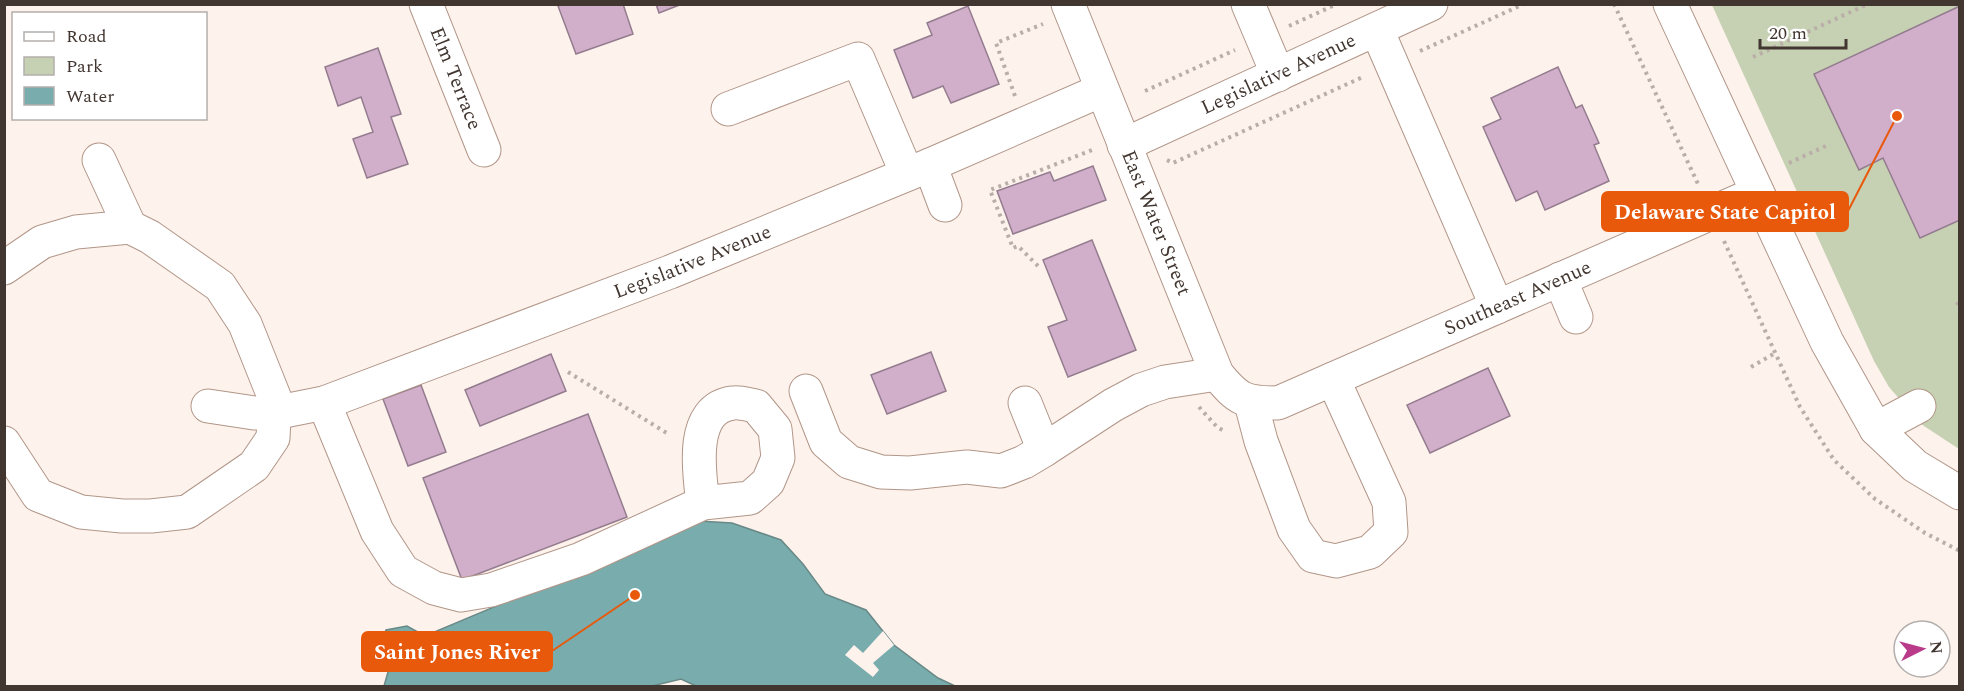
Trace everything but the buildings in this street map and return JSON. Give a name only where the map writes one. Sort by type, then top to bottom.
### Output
[{"type":"street","name":"Elm Terrace","points":[[426,4],[484,150]]},
{"type":"street","points":[[1248,4],[1278,75]]},
{"type":"street","name":"Legislative Avenue","points":[[1124,145],[1431,4]]},
{"type":"street","points":[[1670,4],[1827,342],[1876,429],[1915,466],[1959,494]]},
{"type":"street","name":"East Water Street","points":[[1056,14],[1102,90],[1217,374],[1231,391],[1265,403]]},
{"type":"street","points":[[1377,30],[1497,307]]},
{"type":"street","points":[[728,109],[858,58],[918,170],[945,204]]},
{"type":"street","name":"Legislative Avenue","points":[[208,406],[254,413],[274,413],[324,403],[670,272],[918,170],[1102,90]]},
{"type":"street","points":[[99,160],[130,227]]},
{"type":"street","name":"Southeast Avenue","points":[[1265,403],[1334,379],[1757,193]]},
{"type":"street","points":[[4,268],[42,242],[76,232],[130,227],[150,237],[220,286],[245,324],[275,399],[273,438],[254,466],[188,512],[151,516],[81,512],[38,495],[4,443]]},
{"type":"street","points":[[1560,279],[1576,317]]},
{"type":"street","points":[[806,391],[826,442],[849,462],[881,472],[910,473],[967,467],[1000,471],[1024,462],[1113,405],[1141,390],[1165,382],[1217,374]]},
{"type":"street","points":[[1265,403],[1261,441],[1294,529],[1313,556],[1336,561],[1370,552],[1391,532],[1389,502],[1334,379]]},
{"type":"street","points":[[324,403],[377,531],[403,571],[434,588],[461,595],[491,590],[581,559],[703,503],[750,498],[768,482],[777,458],[775,429],[756,406],[733,403],[714,410],[704,428],[698,452],[703,503]]},
{"type":"street","points":[[1025,403],[1044,450]]},
{"type":"street","points":[[1876,429],[1919,406]]},
{"type":"path","points":[[1145,91],[1337,4]]},
{"type":"path","points":[[1413,54],[1524,4]]},
{"type":"path","points":[[1614,4],[1698,184],[1706,182]]},
{"type":"path","points":[[1753,57],[1868,4]]},
{"type":"path","points":[[1018,104],[996,43],[1056,14]]},
{"type":"path","points":[[1163,159],[1173,163],[1367,75]]},
{"type":"path","points":[[1788,163],[1830,144]]},
{"type":"path","points":[[1038,266],[1018,246],[1013,248],[990,190],[1092,150]]},
{"type":"path","points":[[1724,240],[1800,407],[1834,460],[1875,499],[1925,533],[1959,551]]},
{"type":"path","points":[[1751,367],[1775,353]]},
{"type":"path","points":[[568,372],[698,452]]},
{"type":"path","points":[[1195,399],[1206,417],[1217,427],[1233,435]]},
{"type":"green space","points":[[1712,5],[1959,5],[1959,449],[1921,424],[1889,387],[1874,361]]},
{"type":"water","points":[[698,521],[732,523],[781,540],[803,564],[825,594],[866,610],[894,645],[938,678],[955,686],[696,686],[681,679],[652,686],[384,686],[390,665],[380,647],[386,630],[407,626],[425,636]]},
{"type":"pier","points":[[883,631],[894,645],[873,663],[879,670],[873,677],[845,655],[854,645],[863,653]]},
{"type":"place","name":"Delaware State Capitol","points":[[1897,116]]},
{"type":"place","name":"Saint Jones River","points":[[635,595]]}]
